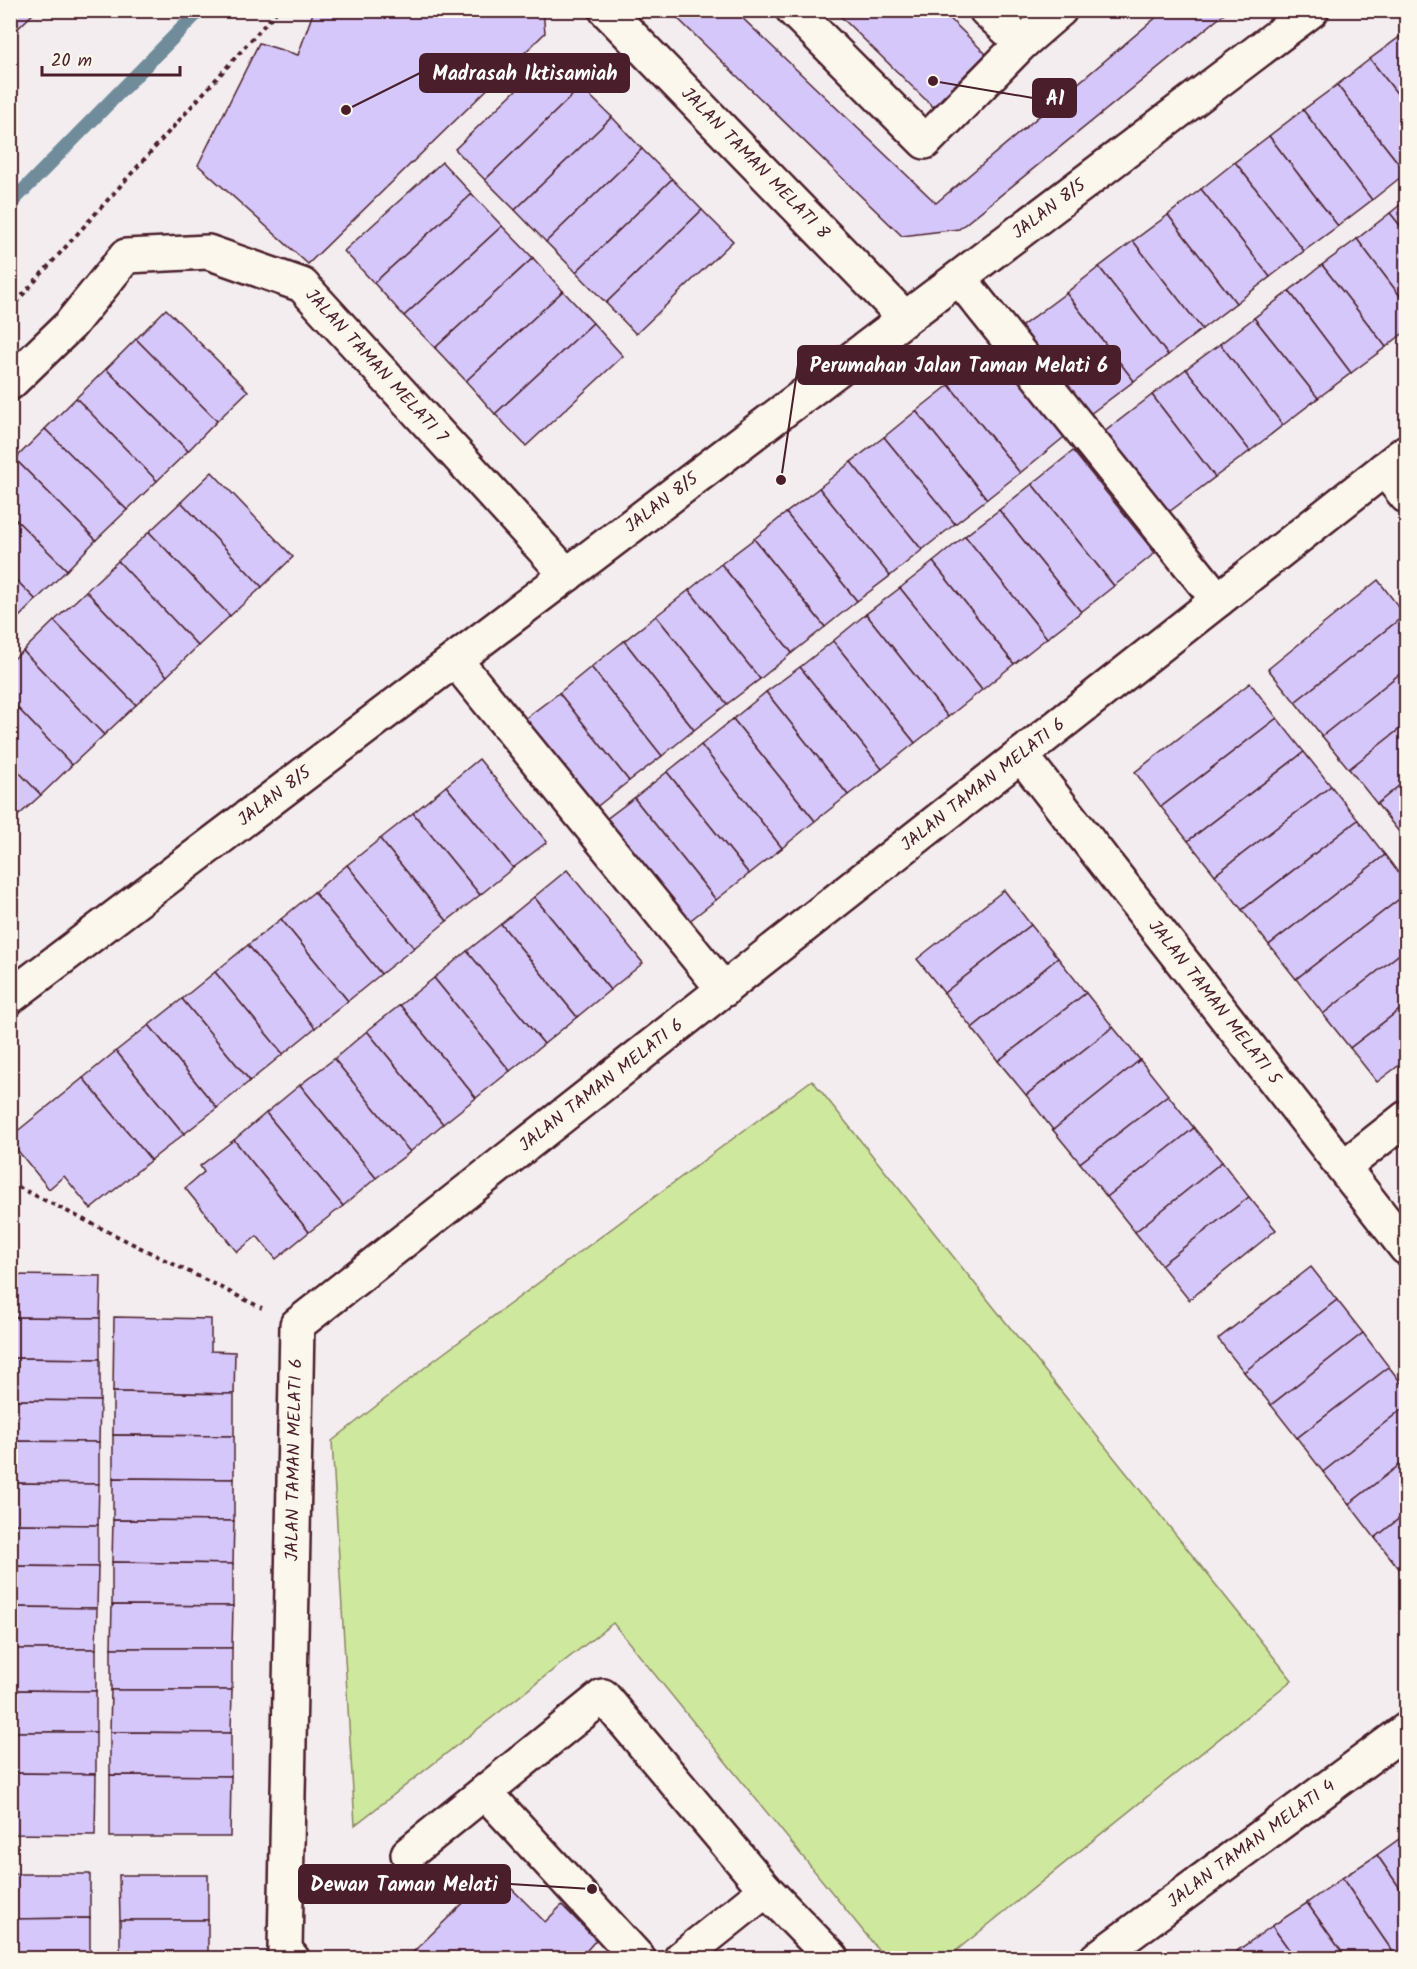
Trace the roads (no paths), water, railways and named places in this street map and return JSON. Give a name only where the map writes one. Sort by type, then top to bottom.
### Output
[{"type":"street","name":"JALAN TAMAN MELATI 8","points":[[606,10],[905,318]]},
{"type":"street","points":[[793,10],[925,142],[1022,44],[1060,10]]},
{"type":"street","points":[[986,10],[1022,44]]},
{"type":"street","name":"JALAN 8/5","points":[[10,997],[1312,10]]},
{"type":"street","name":"JALAN TAMAN MELATI 7","points":[[10,383],[70,325],[126,256],[207,252],[302,285],[567,575]]},
{"type":"street","points":[[959,278],[1218,600]]},
{"type":"street","points":[[1395,460],[1407,496]]},
{"type":"street","name":"JALAN TAMAN MELATI 6","points":[[292,1959],[285,1950],[297,1325],[1395,460]]},
{"type":"street","points":[[455,660],[724,990]]},
{"type":"street","name":"JALAN TAMAN MELATI 5","points":[[1021,755],[1407,1248]]},
{"type":"street","points":[[1344,1167],[1407,1118]]},
{"type":"street","points":[[408,1854],[603,1696],[766,1890],[832,1959]]},
{"type":"street","name":"JALAN TAMAN MELATI 4","points":[[1097,1959],[1407,1730]]},
{"type":"street","points":[[485,1792],[638,1959]]},
{"type":"street","points":[[681,1959],[766,1890]]},
{"type":"waterway","points":[[10,204],[200,10]]},
{"type":"place","name":"A1","points":[[933,81]]},
{"type":"place","name":"Madrasah Iktisamiah","points":[[346,110]]},
{"type":"place","name":"Perumahan Jalan Taman Melati 6","points":[[781,480]]},
{"type":"place","name":"Dewan Taman Melati","points":[[592,1889]]}]
